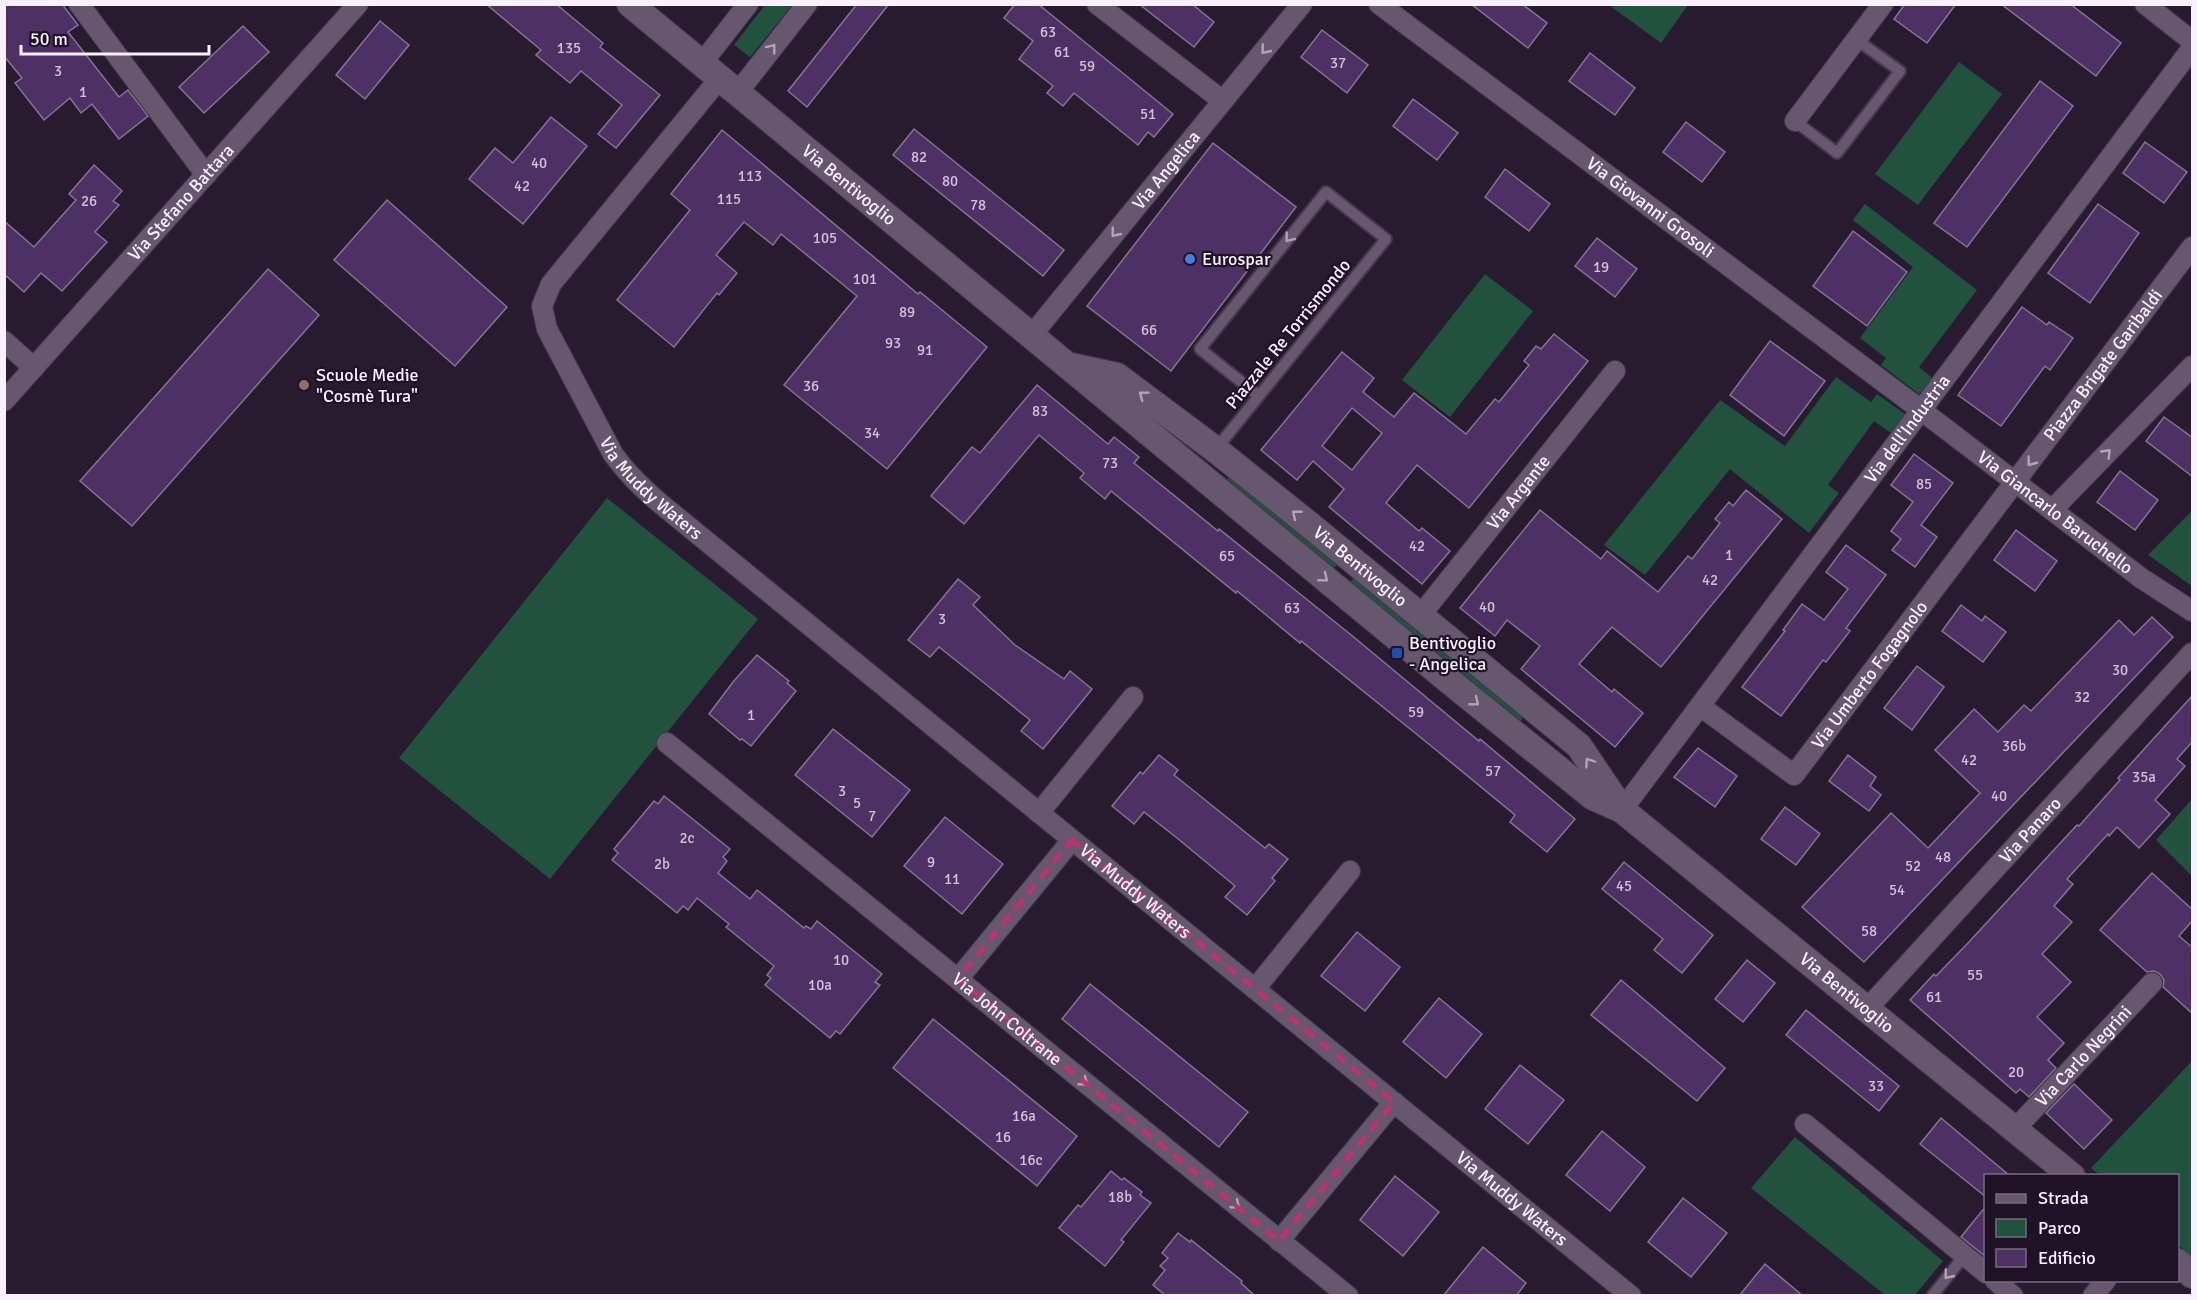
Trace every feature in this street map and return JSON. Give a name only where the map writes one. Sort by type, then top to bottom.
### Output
[{"type":"street","points":[[79,4],[206,175]]},
{"type":"street","name":"Via Stefano Battara","points":[[4,401],[358,4]]},
{"type":"street","name":"Via Bentivoglio","points":[[630,4],[1183,463],[1593,796],[1622,810],[2070,1174]]},
{"type":"street","points":[[720,78],[748,4]]},
{"type":"street","points":[[720,78],[807,4]]},
{"type":"street","points":[[1097,4],[1223,101]]},
{"type":"street","name":"Via Angelica","points":[[1031,336],[1302,4]]},
{"type":"street","name":"Via Giovanni Grosoli","points":[[1379,4],[1921,410]]},
{"type":"street","points":[[1795,122],[1883,4]]},
{"type":"street","points":[[2145,4],[2193,41]]},
{"type":"street","name":"Via dell'Industria","points":[[1622,810],[2193,48]]},
{"type":"street","name":"Via Muddy Waters","points":[[720,78],[551,284],[542,306],[547,329],[613,454],[636,482],[1631,1296]]},
{"type":"street","name":"Piazza Brigate Garibaldi","points":[[2015,482],[2193,247]]},
{"type":"street","points":[[4,341],[34,368]]},
{"type":"street","name":"Via Bentivoglio","points":[[1066,365],[1117,375],[1216,450],[1579,746],[1622,810]]},
{"type":"street","points":[[2052,510],[2193,366]]},
{"type":"street","name":"Via Argante","points":[[1420,616],[1615,371]]},
{"type":"street","name":"Via Giancarlo Baruchello","points":[[1921,410],[2141,578],[2193,611]]},
{"type":"street","points":[[1183,463],[1216,450],[1214,488]]},
{"type":"street","name":"Via Umberto Fogagnolo","points":[[1700,706],[1794,775],[2015,482]]},
{"type":"street","name":"Via Panaro","points":[[1867,1009],[2193,653]]},
{"type":"street","points":[[1039,813],[1133,697]]},
{"type":"street","name":"Via John Coltrane","points":[[667,743],[1348,1296]]},
{"type":"street","name":"Via Muddy Waters","points":[[958,979],[1072,840]]},
{"type":"street","points":[[1255,989],[1350,871]]},
{"type":"street","name":"Via Carlo Negrini","points":[[2015,1129],[2152,983]]},
{"type":"street","points":[[1280,1241],[1394,1102]]},
{"type":"street","points":[[1805,1124],[1984,1271]]},
{"type":"street","points":[[2179,1263],[2193,1275]]},
{"type":"street","points":[[1996,1282],[2013,1296]]},
{"type":"street","points":[[2093,1296],[2105,1282]]},
{"type":"lane","points":[[1795,122],[1837,153],[1900,71],[1857,40]]},
{"type":"lane","name":"Piazzale Re Torrismondo","points":[[1216,450],[1386,238],[1326,192],[1200,349],[1259,396]]},
{"type":"lane","points":[[1932,1296],[1965,1256]]},
{"type":"highlighted area","points":[[1072,840],[1394,1102],[1279,1241],[958,979]]},
{"type":"green space","points":[[765,5],[792,5],[750,57],[734,45]]},
{"type":"green space","points":[[1609,5],[1688,5],[1661,43]]},
{"type":"green space","points":[[1959,62],[2002,94],[1918,205],[1875,174]]},
{"type":"green space","points":[[1865,204],[1977,290],[1919,367],[1932,378],[1919,394],[1881,365],[1886,358],[1860,338],[1913,267],[1853,220]]},
{"type":"green space","points":[[1485,274],[1533,311],[1450,417],[1402,380]]},
{"type":"green space","points":[[1836,377],[1871,402],[1877,394],[1905,414],[1891,433],[1874,421],[1828,485],[1839,493],[1809,533],[1730,469],[1645,575],[1604,545],[1720,400],[1785,446]]},
{"type":"green space","points":[[1231,476],[1340,560],[1329,575],[1225,481]]},
{"type":"green space","points":[[607,498],[758,619],[550,879],[399,758]]},
{"type":"green space","points":[[2192,511],[2192,586],[2148,555]]},
{"type":"green space","points":[[1357,574],[1527,712],[1518,725],[1347,586]]},
{"type":"green space","points":[[2192,799],[2192,876],[2156,840]]},
{"type":"green space","points":[[2192,1061],[2192,1258],[2179,1245],[2179,1174],[2099,1174],[2091,1168]]},
{"type":"green space","points":[[1795,1137],[1943,1261],[1915,1295],[1885,1295],[1751,1188]]},
{"type":"building","points":[[4,4],[62,4],[78,25],[68,32],[119,97],[128,90],[148,116],[119,139],[92,104],[81,113],[70,98],[44,120],[15,83],[22,78],[4,56]]},
{"type":"building","points":[[486,4],[556,4],[603,43],[600,47],[660,95],[616,148],[598,134],[622,105],[581,71],[570,83],[536,55],[541,50]]},
{"type":"building","points":[[857,4],[889,4],[807,107],[788,91]]},
{"type":"building","points":[[1015,4],[1038,4],[1173,114],[1154,137],[1148,132],[1138,145],[1074,93],[1063,106],[1047,93],[1053,86],[1019,59],[1033,41],[1004,18]]},
{"type":"building","points":[[1139,4],[1192,4],[1214,22],[1194,47]]},
{"type":"building","points":[[1471,4],[1522,4],[1547,23],[1528,48]]},
{"type":"building","points":[[1905,4],[1956,4],[1927,43],[1894,19]]},
{"type":"building","points":[[2001,4],[2070,4],[2121,43],[2096,76]]},
{"type":"building","points":[[380,21],[409,45],[365,99],[336,75]]},
{"type":"building","points":[[243,26],[269,52],[204,113],[179,87]]},
{"type":"building","points":[[1322,30],[1368,65],[1347,93],[1301,57]]},
{"type":"building","points":[[1590,53],[1635,88],[1615,115],[1569,81]]},
{"type":"building","points":[[2040,81],[2073,106],[1967,247],[1934,223]]},
{"type":"building","points":[[1413,99],[1458,133],[1437,160],[1393,126]]},
{"type":"building","points":[[551,117],[587,146],[523,224],[469,179],[495,148],[513,163]]},
{"type":"building","points":[[1686,122],[1725,152],[1702,182],[1663,152]]},
{"type":"building","points":[[914,129],[1064,250],[1043,276],[893,155]]},
{"type":"building","points":[[722,130],[918,294],[920,292],[987,347],[887,469],[784,385],[857,296],[781,234],[773,245],[744,222],[716,255],[737,273],[719,295],[717,293],[674,347],[617,300],[690,210],[671,194]]},
{"type":"building","points":[[2145,142],[2187,172],[2164,203],[2123,173]]},
{"type":"building","name":"Eurospar","points":[[1213,143],[1296,207],[1171,371],[1087,306]]},
{"type":"building","points":[[94,165],[122,191],[113,201],[119,205],[95,232],[107,242],[62,291],[41,273],[24,292],[4,274],[4,221],[34,247],[76,200],[69,194]]},
{"type":"building","points":[[1505,169],[1550,204],[1529,231],[1485,197]]},
{"type":"building","points":[[387,200],[507,307],[455,366],[334,260]]},
{"type":"building","points":[[2098,204],[2139,233],[2090,303],[2048,273]]},
{"type":"building","points":[[1853,231],[1907,272],[1867,326],[1813,286]]},
{"type":"building","points":[[1597,238],[1637,269],[1615,297],[1575,266]]},
{"type":"building","points":[[268,269],[319,315],[132,526],[80,481]]},
{"type":"building","points":[[2022,307],[2047,325],[2049,322],[2073,338],[2050,370],[2045,366],[2001,426],[1958,395]]},
{"type":"building","points":[[1554,334],[1588,361],[1469,508],[1417,465],[1386,503],[1419,531],[1422,528],[1450,551],[1422,584],[1329,507],[1344,489],[1313,461],[1297,480],[1261,450],[1342,352],[1374,378],[1363,392],[1394,417],[1414,393],[1466,434],[1495,399],[1499,402],[1529,365],[1524,361],[1536,346],[1541,349]],"holes":[[[1352,408],[1382,433],[1352,470],[1322,446]]]},
{"type":"building","points":[[1770,341],[1825,381],[1784,436],[1730,395]]},
{"type":"building","points":[[1037,385],[1108,444],[1114,437],[1139,457],[1134,463],[1350,634],[1575,819],[1547,852],[1510,822],[1515,815],[1430,745],[1301,641],[1300,643],[1237,591],[1236,593],[1111,491],[1105,499],[1080,478],[1084,473],[1039,435],[964,524],[931,496],[972,447],[980,453]]},
{"type":"building","points":[[2164,417],[2193,438],[2193,477],[2146,441]]},
{"type":"building","points":[[1914,454],[1953,483],[1921,525],[1937,537],[1915,567],[1892,550],[1901,539],[1891,531],[1913,502],[1891,485]]},
{"type":"building","points":[[2120,471],[2158,500],[2135,530],[2097,502]]},
{"type":"building","points":[[1746,490],[1782,519],[1661,667],[1612,627],[1579,664],[1612,692],[1614,689],[1643,713],[1615,747],[1521,669],[1540,646],[1507,620],[1495,636],[1460,608],[1540,510],[1601,559],[1607,551],[1658,592],[1688,556],[1692,559],[1720,523],[1715,519],[1729,502],[1733,506]]},
{"type":"building","points":[[2016,530],[2057,561],[2035,591],[1994,560]]},
{"type":"building","points":[[1846,545],[1886,575],[1846,628],[1850,631],[1826,662],[1823,660],[1781,716],[1742,687],[1785,631],[1783,630],[1802,604],[1824,620],[1848,589],[1826,572]]},
{"type":"building","points":[[958,579],[980,597],[973,605],[1015,645],[1064,679],[1070,671],[1092,689],[1043,749],[1021,731],[1030,720],[983,682],[939,647],[930,657],[908,640]]},
{"type":"building","points":[[1961,605],[1982,621],[1985,616],[2006,632],[1983,662],[1942,631]]},
{"type":"building","points":[[2152,617],[2173,637],[1864,962],[1802,907],[1891,813],[1928,848],[1980,793],[1935,750],[1974,709],[1998,732],[2024,705],[2031,711],[2119,620],[2134,635]]},
{"type":"building","points":[[757,655],[789,681],[787,683],[796,691],[751,746],[742,739],[740,740],[709,714]]},
{"type":"building","points":[[1917,666],[1944,687],[1912,730],[1884,708]]},
{"type":"building","points":[[2193,695],[2193,741],[2177,759],[2185,766],[2155,800],[2170,814],[2139,848],[2117,827],[2109,836],[2108,834],[2067,879],[2073,884],[2054,906],[2072,922],[2042,954],[2071,982],[2037,1017],[2064,1043],[2048,1060],[2056,1068],[2029,1097],[2020,1089],[2016,1093],[1910,1000],[1968,943],[2077,825],[2079,826],[2120,780],[2118,778]]},
{"type":"building","points":[[833,729],[910,790],[872,837],[795,775]]},
{"type":"building","points":[[1698,748],[1737,776],[1715,807],[1674,777]]},
{"type":"building","points":[[1159,755],[1178,770],[1174,775],[1265,848],[1269,844],[1288,859],[1272,878],[1275,881],[1247,915],[1225,897],[1235,886],[1177,838],[1144,812],[1134,824],[1112,806],[1140,772],[1143,774]]},
{"type":"building","points":[[1848,755],[1876,777],[1870,786],[1881,795],[1869,811],[1829,781]]},
{"type":"building","points":[[664,796],[730,849],[723,857],[727,861],[718,873],[750,899],[757,890],[804,928],[806,926],[811,929],[817,921],[882,974],[875,982],[880,985],[840,1034],[836,1031],[830,1038],[765,985],[771,978],[767,975],[774,966],[726,927],[729,924],[697,898],[688,910],[683,906],[677,913],[612,860],[618,853],[614,849],[654,801],[658,804]]},
{"type":"building","points":[[1785,807],[1820,834],[1796,865],[1761,839]]},
{"type":"building","points":[[945,817],[1003,864],[962,914],[904,866]]},
{"type":"building","points":[[1624,862],[1713,935],[1682,973],[1654,950],[1663,939],[1602,889]]},
{"type":"building","points":[[2152,873],[2193,910],[2193,920],[2179,936],[2193,948],[2193,1014],[2163,987],[2164,980],[2160,974],[2154,971],[2147,972],[2100,930]]},
{"type":"building","points":[[1357,932],[1400,967],[1365,1011],[1321,976]]},
{"type":"building","points":[[1747,960],[1775,983],[1743,1022],[1715,999]]},
{"type":"building","points":[[1621,980],[1725,1068],[1697,1101],[1591,1015]]},
{"type":"building","points":[[1090,984],[1248,1112],[1219,1147],[1062,1019]]},
{"type":"building","points":[[1439,998],[1482,1034],[1446,1078],[1403,1042]]},
{"type":"building","points":[[1806,1010],[1899,1086],[1879,1111],[1786,1035]]},
{"type":"building","points":[[933,1019],[1077,1136],[1037,1186],[893,1068]]},
{"type":"building","points":[[1520,1065],[1564,1100],[1528,1144],[1485,1109]]},
{"type":"building","points":[[2074,1084],[2112,1120],[2084,1149],[2046,1113]]},
{"type":"building","points":[[1941,1118],[2008,1174],[1984,1174],[1984,1195],[1920,1144]]},
{"type":"building","points":[[1602,1131],[1645,1167],[1610,1211],[1566,1175]]},
{"type":"building","points":[[1111,1171],[1142,1192],[1140,1195],[1151,1203],[1121,1240],[1124,1242],[1105,1266],[1059,1228],[1078,1205],[1081,1207]]},
{"type":"building","points":[[1395,1176],[1439,1212],[1403,1256],[1360,1220]]},
{"type":"building","points":[[1683,1198],[1727,1233],[1691,1277],[1648,1242]]},
{"type":"building","points":[[1984,1208],[1984,1255],[1961,1237]]},
{"type":"building","points":[[1178,1233],[1190,1242],[1191,1240],[1242,1281],[1241,1283],[1255,1296],[1166,1296],[1153,1285],[1165,1270],[1160,1266],[1168,1258],[1162,1253]]},
{"type":"building","points":[[1483,1247],[1526,1283],[1516,1296],[1443,1296]]},
{"type":"building","points":[[1765,1264],[1803,1296],[1739,1296]]},
{"type":"place","name":"Eurospar","points":[[1190,259]]},
{"type":"place","name":"Scuole Medie \"Cosmè Tura\"","points":[[304,385]]},
{"type":"place","name":"Bentivoglio - Angelica","points":[[1397,653]]}]
